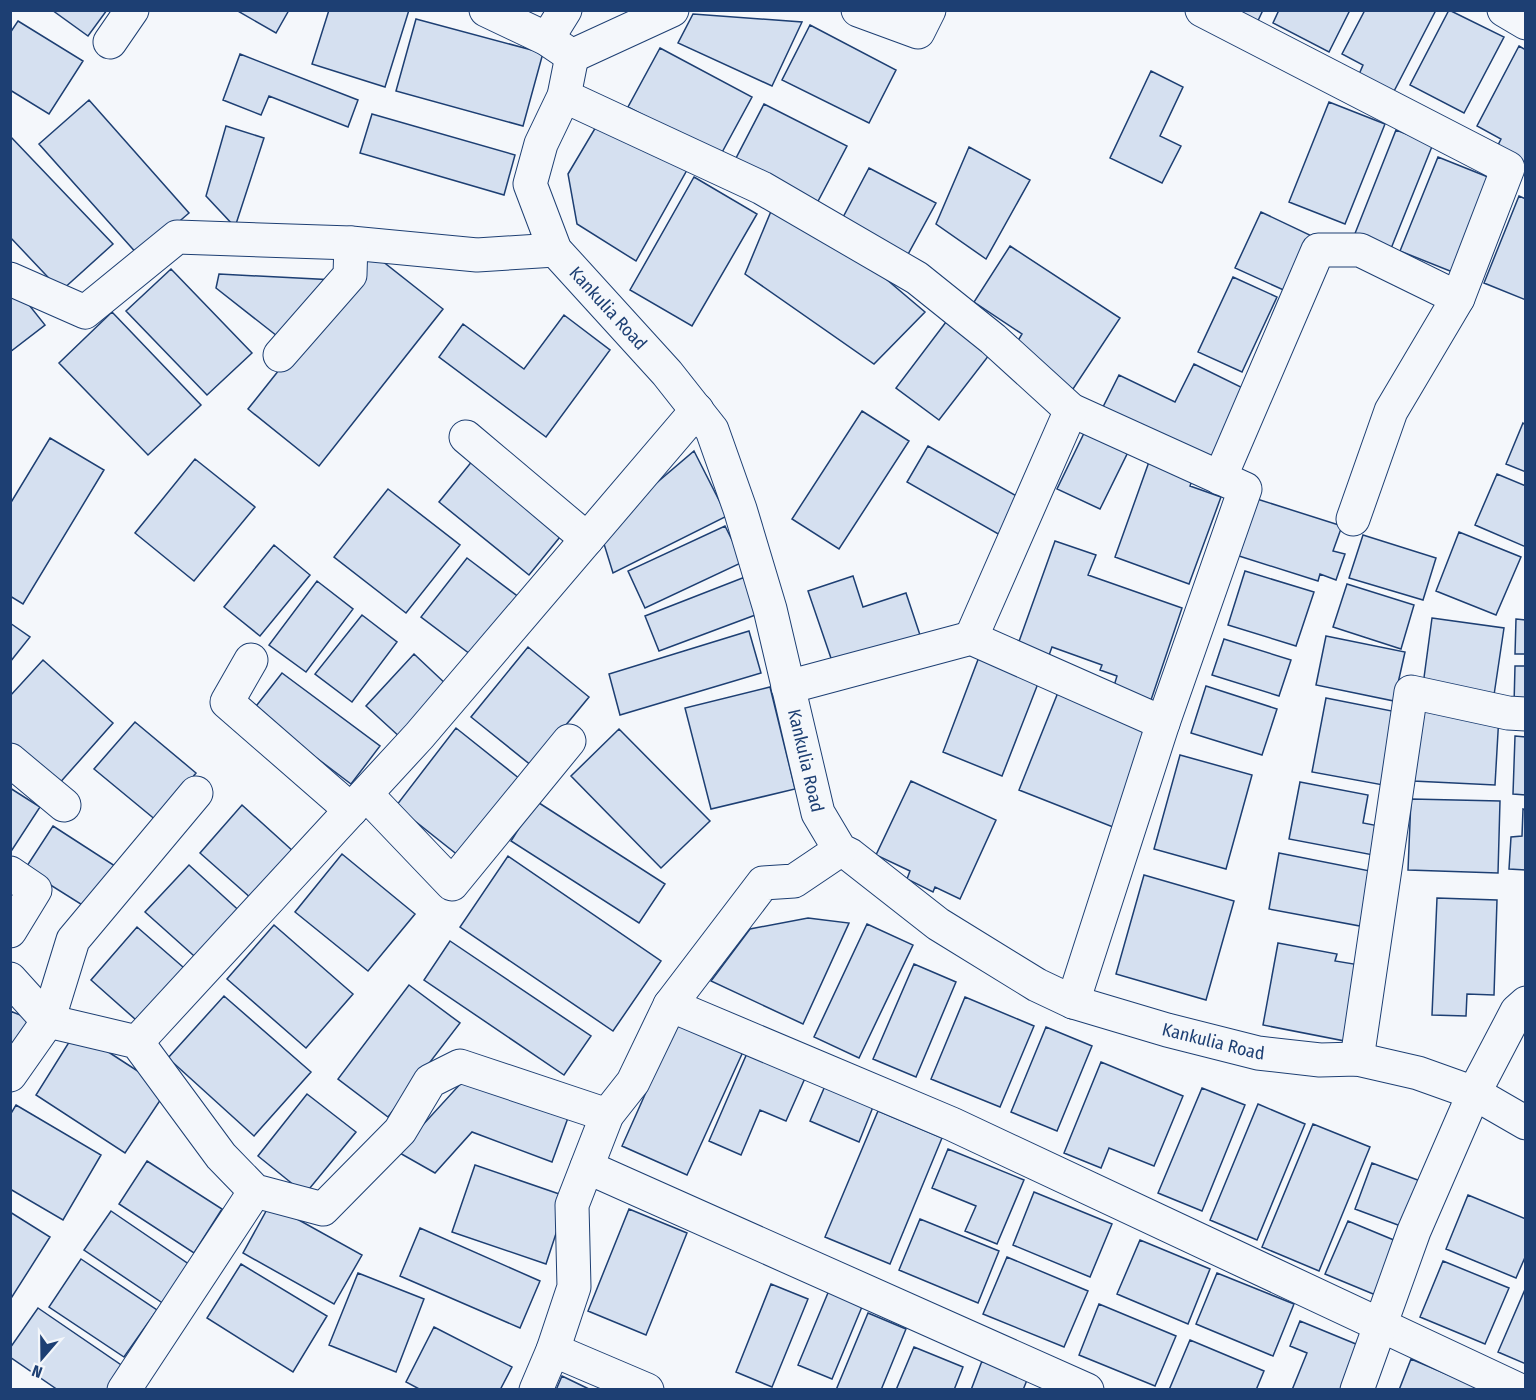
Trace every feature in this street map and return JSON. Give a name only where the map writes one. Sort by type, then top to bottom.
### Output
[{"type":"street","points":[[110,42],[132,10]]},
{"type":"street","points":[[486,10],[560,47],[672,10]]},
{"type":"street","name":"Kankulia Road","points":[[565,10],[560,47],[564,96],[541,144],[530,184],[555,250],[617,316],[712,430],[740,509],[770,609],[818,813],[840,850],[850,855],[938,924],[1037,986],[1073,1002],[1167,1030],[1258,1053],[1320,1060],[1357,1059],[1418,1073],[1474,1093],[1526,1124]]},
{"type":"street","points":[[858,10],[918,32],[929,10]]},
{"type":"street","points":[[1202,10],[1508,168],[1458,298],[1390,411],[1353,519]]},
{"type":"street","points":[[1504,10],[1526,23]]},
{"type":"street","points":[[564,96],[762,188],[917,278],[993,339],[1071,410],[1245,489],[1163,723],[1073,1002]]},
{"type":"street","points":[[10,279],[86,312],[177,237],[351,243],[477,255],[555,250]]},
{"type":"street","points":[[280,355],[350,275],[351,243]]},
{"type":"street","points":[[1220,478],[1318,250],[1360,250],[1458,298]]},
{"type":"street","points":[[137,1041],[419,736],[697,410]]},
{"type":"street","points":[[971,638],[1071,410]]},
{"type":"street","points":[[466,437],[587,539]]},
{"type":"street","points":[[788,687],[971,638],[1163,723]]},
{"type":"street","points":[[251,660],[227,702],[359,802],[452,884],[569,741]]},
{"type":"street","points":[[1357,1059],[1411,692],[1508,713],[1526,714]]},
{"type":"street","points":[[10,760],[64,805]]},
{"type":"street","points":[[10,1075],[48,1021],[73,940],[196,793]]},
{"type":"street","points":[[536,1389],[553,1350],[574,1287],[572,1205],[607,1115],[633,1082],[670,1005],[763,883],[794,881],[840,850]]},
{"type":"street","points":[[10,873],[35,890],[10,931]]},
{"type":"street","points":[[10,979],[48,1021],[137,1041],[221,1156],[255,1191],[323,1209],[400,1131],[430,1081],[460,1066],[607,1115]]},
{"type":"street","points":[[670,1005],[952,1124],[1519,1389]]},
{"type":"street","points":[[1357,1389],[1414,1231],[1474,1093],[1521,1007]]},
{"type":"street","points":[[587,1167],[1087,1389]]},
{"type":"street","points":[[124,1389],[255,1191]]},
{"type":"street","points":[[553,1350],[647,1389]]},
{"type":"building","points":[[52,10],[107,10],[88,36]]},
{"type":"building","points":[[236,10],[289,10],[276,33]]},
{"type":"building","points":[[329,10],[409,10],[385,87],[312,64]]},
{"type":"building","points":[[1223,10],[1263,10],[1255,27]]},
{"type":"building","points":[[1279,10],[1350,10],[1329,52],[1273,23]]},
{"type":"building","points":[[1365,10],[1436,10],[1391,97],[1357,79],[1363,65],[1342,54]]},
{"type":"building","points":[[1449,10],[1504,37],[1464,113],[1410,85]]},
{"type":"building","points":[[693,14],[802,22],[772,86],[678,43]]},
{"type":"building","points":[[416,19],[543,53],[523,126],[396,91]]},
{"type":"building","points":[[18,21],[83,61],[49,114],[10,90],[10,33]]},
{"type":"building","points":[[810,25],[896,70],[869,123],[782,80]]},
{"type":"building","points":[[1519,46],[1526,50],[1526,164],[1496,149],[1501,139],[1477,126]]},
{"type":"building","points":[[660,48],[752,97],[720,156],[628,107]]},
{"type":"building","points":[[240,54],[358,100],[348,127],[269,96],[261,115],[223,100]]},
{"type":"building","points":[[1151,71],[1183,87],[1160,136],[1181,146],[1162,183],[1110,158]]},
{"type":"building","points":[[89,100],[189,213],[139,256],[39,144]]},
{"type":"building","points":[[1329,102],[1385,124],[1345,224],[1289,202]]},
{"type":"building","points":[[764,104],[847,146],[816,205],[733,164]]},
{"type":"building","points":[[372,114],[515,155],[504,195],[360,153]]},
{"type":"building","points":[[600,120],[687,170],[636,261],[577,224],[568,174]]},
{"type":"building","points":[[226,126],[264,138],[235,227],[206,196]]},
{"type":"building","points":[[1396,130],[1433,144],[1390,251],[1354,236]]},
{"type":"building","points":[[10,136],[113,244],[61,291],[10,237]]},
{"type":"building","points":[[969,147],[1030,180],[986,259],[936,224]]},
{"type":"building","points":[[1438,157],[1498,181],[1460,275],[1400,251]]},
{"type":"building","points":[[869,168],[936,203],[906,258],[840,223]]},
{"type":"building","points":[[694,177],[757,214],[692,326],[630,290]]},
{"type":"building","points":[[1519,196],[1526,199],[1526,300],[1484,283]]},
{"type":"building","points":[[774,204],[853,251],[925,312],[874,364],[745,274]]},
{"type":"building","points":[[1261,212],[1314,237],[1288,292],[1235,268]]},
{"type":"building","points":[[1010,246],[1120,318],[1073,389],[1013,349],[1022,334],[974,302]]},
{"type":"building","points":[[372,253],[443,309],[319,466],[248,409]]},
{"type":"building","points":[[171,269],[252,353],[207,395],[126,311]]},
{"type":"building","points":[[219,274],[335,280],[286,343],[216,288]]},
{"type":"building","points":[[1233,277],[1277,297],[1242,372],[1198,352]]},
{"type":"building","points":[[10,281],[45,325],[10,352]]},
{"type":"building","points":[[112,312],[201,405],[148,455],[59,363]]},
{"type":"building","points":[[564,315],[610,350],[546,437],[439,357],[463,324],[524,369]]},
{"type":"building","points":[[949,318],[993,350],[939,420],[896,388]]},
{"type":"building","points":[[1194,364],[1251,392],[1214,470],[1099,415],[1119,375],[1175,402]]},
{"type":"building","points":[[862,411],[909,441],[839,549],[792,519]]},
{"type":"building","points":[[1523,423],[1526,425],[1526,472],[1506,464]]},
{"type":"building","points":[[1088,425],[1131,446],[1100,509],[1057,489]]},
{"type":"building","points":[[50,438],[104,470],[23,604],[10,596],[10,504]]},
{"type":"building","points":[[928,446],[1020,498],[1000,535],[907,482]]},
{"type":"building","points":[[694,451],[727,516],[613,573],[600,531]]},
{"type":"building","points":[[195,459],[255,507],[194,581],[135,533]]},
{"type":"building","points":[[1150,459],[1194,475],[1190,486],[1221,497],[1189,584],[1115,557]]},
{"type":"building","points":[[473,460],[564,532],[529,575],[439,502]]},
{"type":"building","points":[[1497,474],[1526,486],[1526,547],[1475,525]]},
{"type":"building","points":[[388,489],[460,545],[406,613],[334,557]]},
{"type":"building","points":[[1257,499],[1342,526],[1333,551],[1345,554],[1336,580],[1320,574],[1318,581],[1239,556]]},
{"type":"building","points":[[725,526],[743,562],[645,608],[628,571]]},
{"type":"building","points":[[1459,532],[1521,557],[1496,615],[1436,591]]},
{"type":"building","points":[[1363,535],[1436,558],[1423,600],[1349,578]]},
{"type":"building","points":[[1055,541],[1096,555],[1088,575],[1182,608],[1151,700],[1114,686],[1117,676],[1100,670],[1102,665],[1052,647],[1048,658],[1017,647]]},
{"type":"building","points":[[274,545],[310,575],[260,636],[224,607]]},
{"type":"building","points":[[467,558],[520,598],[474,657],[421,617]]},
{"type":"building","points":[[1245,571],[1314,592],[1296,646],[1228,625]]},
{"type":"building","points":[[853,576],[863,607],[906,593],[920,635],[833,664],[808,591]]},
{"type":"building","points":[[745,577],[758,614],[659,651],[645,616]]},
{"type":"building","points":[[317,581],[353,609],[306,672],[269,645]]},
{"type":"building","points":[[1347,584],[1414,605],[1401,649],[1333,627]]},
{"type":"building","points":[[362,615],[397,642],[352,702],[315,674]]},
{"type":"building","points":[[1432,618],[1504,628],[1494,695],[1423,685]]},
{"type":"building","points":[[1516,619],[1526,620],[1526,654],[1515,654]]},
{"type":"building","points":[[10,623],[30,637],[10,662]]},
{"type":"building","points":[[749,631],[761,673],[620,715],[609,674]]},
{"type":"building","points":[[1326,636],[1405,652],[1394,701],[1316,685]]},
{"type":"building","points":[[1224,639],[1291,660],[1279,696],[1212,675]]},
{"type":"building","points":[[528,647],[589,697],[532,766],[471,717]]},
{"type":"building","points":[[414,654],[448,686],[401,738],[366,706]]},
{"type":"building","points":[[979,657],[1039,681],[1002,776],[943,752]]},
{"type":"building","points":[[43,660],[113,723],[57,786],[10,744],[10,696]]},
{"type":"building","points":[[1515,666],[1526,666],[1526,706],[1514,705]]},
{"type":"building","points":[[282,673],[380,746],[351,784],[253,710]]},
{"type":"building","points":[[1206,686],[1277,709],[1262,755],[1191,733]]},
{"type":"building","points":[[770,687],[795,789],[711,809],[685,708]]},
{"type":"building","points":[[1059,690],[1152,727],[1113,827],[1019,790]]},
{"type":"building","points":[[1326,698],[1397,712],[1383,785],[1312,772]]},
{"type":"building","points":[[1417,711],[1499,715],[1495,785],[1413,781]]},
{"type":"building","points":[[135,722],[196,773],[157,821],[94,769]]},
{"type":"building","points":[[456,728],[520,779],[459,856],[396,806]]},
{"type":"building","points":[[619,729],[710,821],[661,868],[571,776]]},
{"type":"building","points":[[1515,736],[1526,737],[1526,795],[1513,794]]},
{"type":"building","points":[[1180,755],[1252,775],[1226,869],[1154,849]]},
{"type":"building","points":[[911,781],[996,820],[960,899],[935,887],[933,892],[907,879],[910,871],[876,855]]},
{"type":"building","points":[[1300,782],[1368,795],[1363,823],[1379,826],[1373,855],[1289,839]]},
{"type":"building","points":[[10,788],[40,807],[10,853]]},
{"type":"building","points":[[1411,799],[1500,801],[1498,873],[1408,870]]},
{"type":"building","points":[[536,801],[665,884],[639,923],[511,841]]},
{"type":"building","points":[[242,805],[294,852],[252,899],[200,853]]},
{"type":"building","points":[[1523,809],[1526,810],[1526,870],[1509,869],[1511,837],[1522,836]]},
{"type":"building","points":[[53,826],[115,866],[87,908],[25,869]]},
{"type":"building","points":[[1279,853],[1370,871],[1360,926],[1269,909]]},
{"type":"building","points":[[342,854],[415,914],[368,971],[295,912]]},
{"type":"building","points":[[508,856],[661,961],[613,1031],[460,927]]},
{"type":"building","points":[[189,865],[245,916],[202,963],[145,912]]},
{"type":"building","points":[[1144,875],[1234,901],[1206,1000],[1116,974]]},
{"type":"building","points":[[1437,898],[1497,900],[1494,995],[1467,994],[1466,1016],[1432,1015]]},
{"type":"building","points":[[808,918],[849,923],[803,1024],[711,981],[750,929]]},
{"type":"building","points":[[867,924],[913,945],[859,1058],[814,1037]]},
{"type":"building","points":[[274,925],[353,994],[306,1048],[227,979]]},
{"type":"building","points":[[137,927],[191,974],[144,1027],[91,980]]},
{"type":"building","points":[[450,941],[591,1036],[564,1075],[424,980]]},
{"type":"building","points":[[1278,943],[1337,954],[1335,961],[1360,965],[1345,1041],[1263,1025]]},
{"type":"building","points":[[914,964],[956,982],[916,1077],[873,1059]]},
{"type":"building","points":[[409,985],[460,1023],[388,1117],[338,1079]]},
{"type":"building","points":[[224,996],[311,1072],[254,1136],[168,1058]]},
{"type":"building","points":[[965,997],[1034,1026],[1000,1107],[931,1079]]},
{"type":"building","points":[[10,1011],[38,1022],[10,1061]]},
{"type":"building","points":[[681,1014],[747,1043],[687,1175],[622,1146]]},
{"type":"building","points":[[1046,1027],[1092,1046],[1057,1131],[1011,1112]]},
{"type":"building","points":[[76,1031],[167,1090],[125,1153],[36,1095]]},
{"type":"building","points":[[748,1051],[806,1076],[786,1121],[760,1110],[741,1155],[709,1141]]},
{"type":"building","points":[[1101,1062],[1183,1096],[1154,1166],[1109,1148],[1101,1168],[1064,1153]]},
{"type":"building","points":[[463,1081],[569,1115],[552,1162],[472,1132],[435,1173],[398,1152]]},
{"type":"building","points":[[825,1086],[873,1107],[859,1142],[810,1121]]},
{"type":"building","points":[[1202,1088],[1245,1105],[1202,1211],[1158,1193]]},
{"type":"building","points":[[307,1094],[356,1132],[305,1194],[258,1156]]},
{"type":"building","points":[[1258,1104],[1305,1124],[1257,1240],[1210,1220]]},
{"type":"building","points":[[16,1105],[101,1155],[63,1220],[10,1189],[10,1115]]},
{"type":"building","points":[[878,1111],[942,1138],[890,1264],[825,1237]]},
{"type":"building","points":[[1313,1124],[1370,1147],[1319,1271],[1262,1247]]},
{"type":"building","points":[[948,1149],[1024,1180],[997,1244],[965,1231],[976,1206],[932,1188]]},
{"type":"building","points":[[147,1161],[222,1209],[194,1253],[119,1204]]},
{"type":"building","points":[[1372,1163],[1423,1182],[1406,1228],[1355,1209]]},
{"type":"building","points":[[475,1165],[568,1197],[546,1264],[452,1232]]},
{"type":"building","points":[[1034,1192],[1112,1224],[1090,1277],[1013,1245]]},
{"type":"building","points":[[1468,1195],[1526,1219],[1526,1255],[1516,1278],[1446,1249]]},
{"type":"building","points":[[270,1204],[362,1255],[334,1304],[243,1253]]},
{"type":"building","points":[[629,1209],[687,1233],[646,1335],[588,1311]]},
{"type":"building","points":[[111,1211],[193,1267],[167,1306],[84,1250]]},
{"type":"building","points":[[10,1212],[50,1237],[10,1300]]},
{"type":"building","points":[[920,1219],[999,1251],[978,1303],[899,1270]]},
{"type":"building","points":[[1348,1221],[1401,1243],[1378,1296],[1325,1274]]},
{"type":"building","points":[[420,1228],[540,1281],[520,1328],[400,1276]]},
{"type":"building","points":[[1140,1240],[1210,1269],[1188,1324],[1117,1294]]},
{"type":"building","points":[[1007,1257],[1088,1291],[1064,1347],[983,1314]]},
{"type":"building","points":[[81,1259],[157,1310],[124,1357],[49,1307]]},
{"type":"building","points":[[1443,1261],[1509,1288],[1485,1344],[1420,1317]]},
{"type":"building","points":[[241,1264],[327,1316],[293,1372],[207,1318]]},
{"type":"building","points":[[358,1273],[424,1299],[396,1372],[329,1345]]},
{"type":"building","points":[[1217,1273],[1294,1304],[1273,1356],[1196,1324]]},
{"type":"building","points":[[771,1284],[808,1299],[772,1387],[736,1372]]},
{"type":"building","points":[[1526,1287],[1526,1364],[1498,1352]]},
{"type":"building","points":[[830,1288],[864,1302],[832,1379],[798,1365]]},
{"type":"building","points":[[1099,1304],[1176,1336],[1155,1386],[1079,1355]]},
{"type":"building","points":[[38,1308],[127,1369],[113,1390],[58,1390],[10,1357],[10,1348]]},
{"type":"building","points":[[868,1313],[906,1329],[881,1390],[836,1390]]},
{"type":"building","points":[[1300,1321],[1368,1349],[1351,1390],[1292,1390],[1307,1353],[1290,1346]]},
{"type":"building","points":[[434,1327],[512,1367],[500,1390],[421,1390],[406,1382]]},
{"type":"building","points":[[1190,1340],[1264,1371],[1256,1390],[1169,1390]]},
{"type":"building","points":[[914,1347],[963,1367],[954,1390],[896,1390]]},
{"type":"building","points":[[1411,1359],[1484,1390],[1399,1390]]},
{"type":"building","points":[[982,1361],[1027,1380],[1023,1390],[971,1390]]},
{"type":"building","points":[[562,1376],[591,1390],[556,1390]]}]
